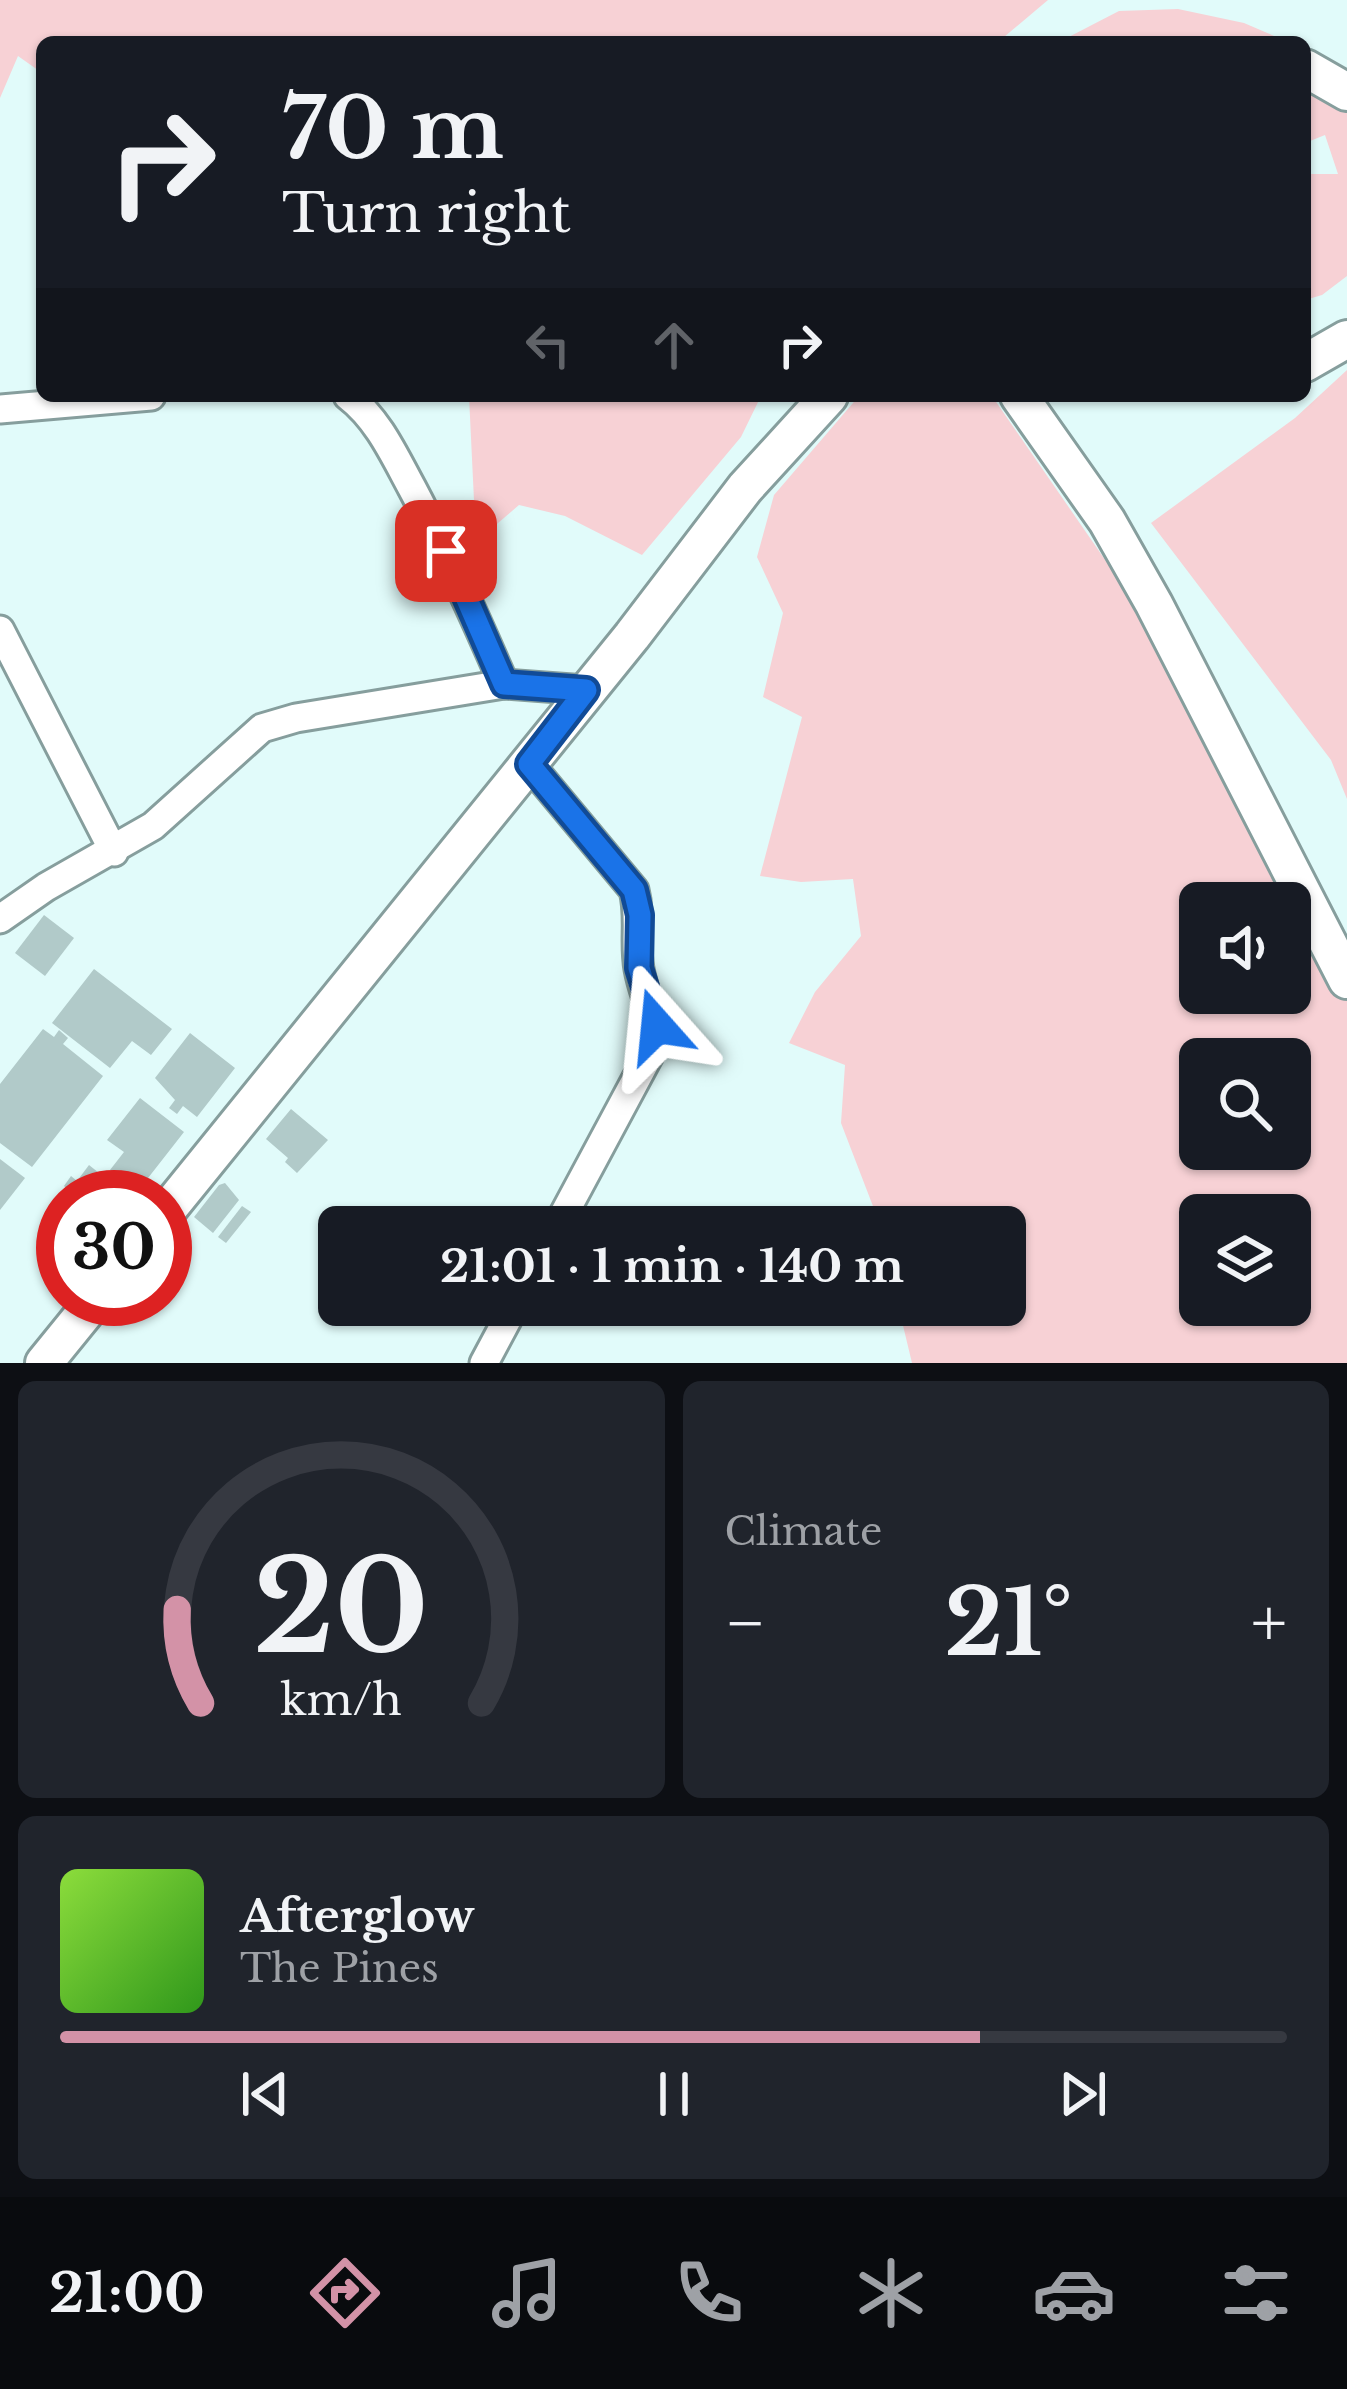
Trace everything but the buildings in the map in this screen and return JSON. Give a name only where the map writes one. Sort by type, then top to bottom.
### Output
[{"type":"street","points":[[1311,71],[1347,92]]},
{"type":"street","points":[[1311,360],[1347,339]]},
{"type":"street","points":[[0,409],[82,402]]},
{"type":"street","points":[[355,402],[400,467],[446,551],[504,684]]},
{"type":"street","points":[[192,1181],[745,488],[824,402]]},
{"type":"street","points":[[1023,402],[1107,521],[1154,604],[1347,980]]},
{"type":"street","points":[[0,630],[114,852]]},
{"type":"street","points":[[0,919],[153,826],[262,728],[316,714],[504,684],[586,690]]},
{"type":"street","points":[[529,764],[634,890],[640,915],[639,968],[657,1026],[654,1046],[568,1206]]},
{"type":"street","points":[[44,1363],[74,1326]]},
{"type":"street","points":[[484,1363],[504,1326]]},
{"type":"shaded area","points":[[0,0],[1048,0],[1005,36],[36,36],[36,69],[18,56],[0,98]]},
{"type":"shaded area","points":[[1178,9],[1244,23],[1274,36],[1071,36],[1119,11]]},
{"type":"shaded area","points":[[1311,60],[1347,94],[1347,276],[1311,298],[1311,174],[1338,174],[1325,135],[1311,141]]},
{"type":"shaded area","points":[[1347,370],[1347,799],[1331,760],[1151,523],[1295,418]]},
{"type":"shaded area","points":[[469,402],[758,402],[741,437],[642,555],[565,516],[519,505],[476,542]]},
{"type":"shaded area","points":[[854,402],[996,402],[1284,819],[1347,957],[1347,1363],[912,1363],[903,1326],[1026,1326],[1026,1206],[873,1206],[841,1123],[845,1065],[789,1043],[815,992],[861,936],[853,879],[801,882],[760,876],[802,717],[763,697],[783,613],[757,557],[774,495]]},
{"type":"route","points":[[446,551],[504,684],[586,690],[529,764],[634,890],[640,915],[639,968],[657,1026]]}]
